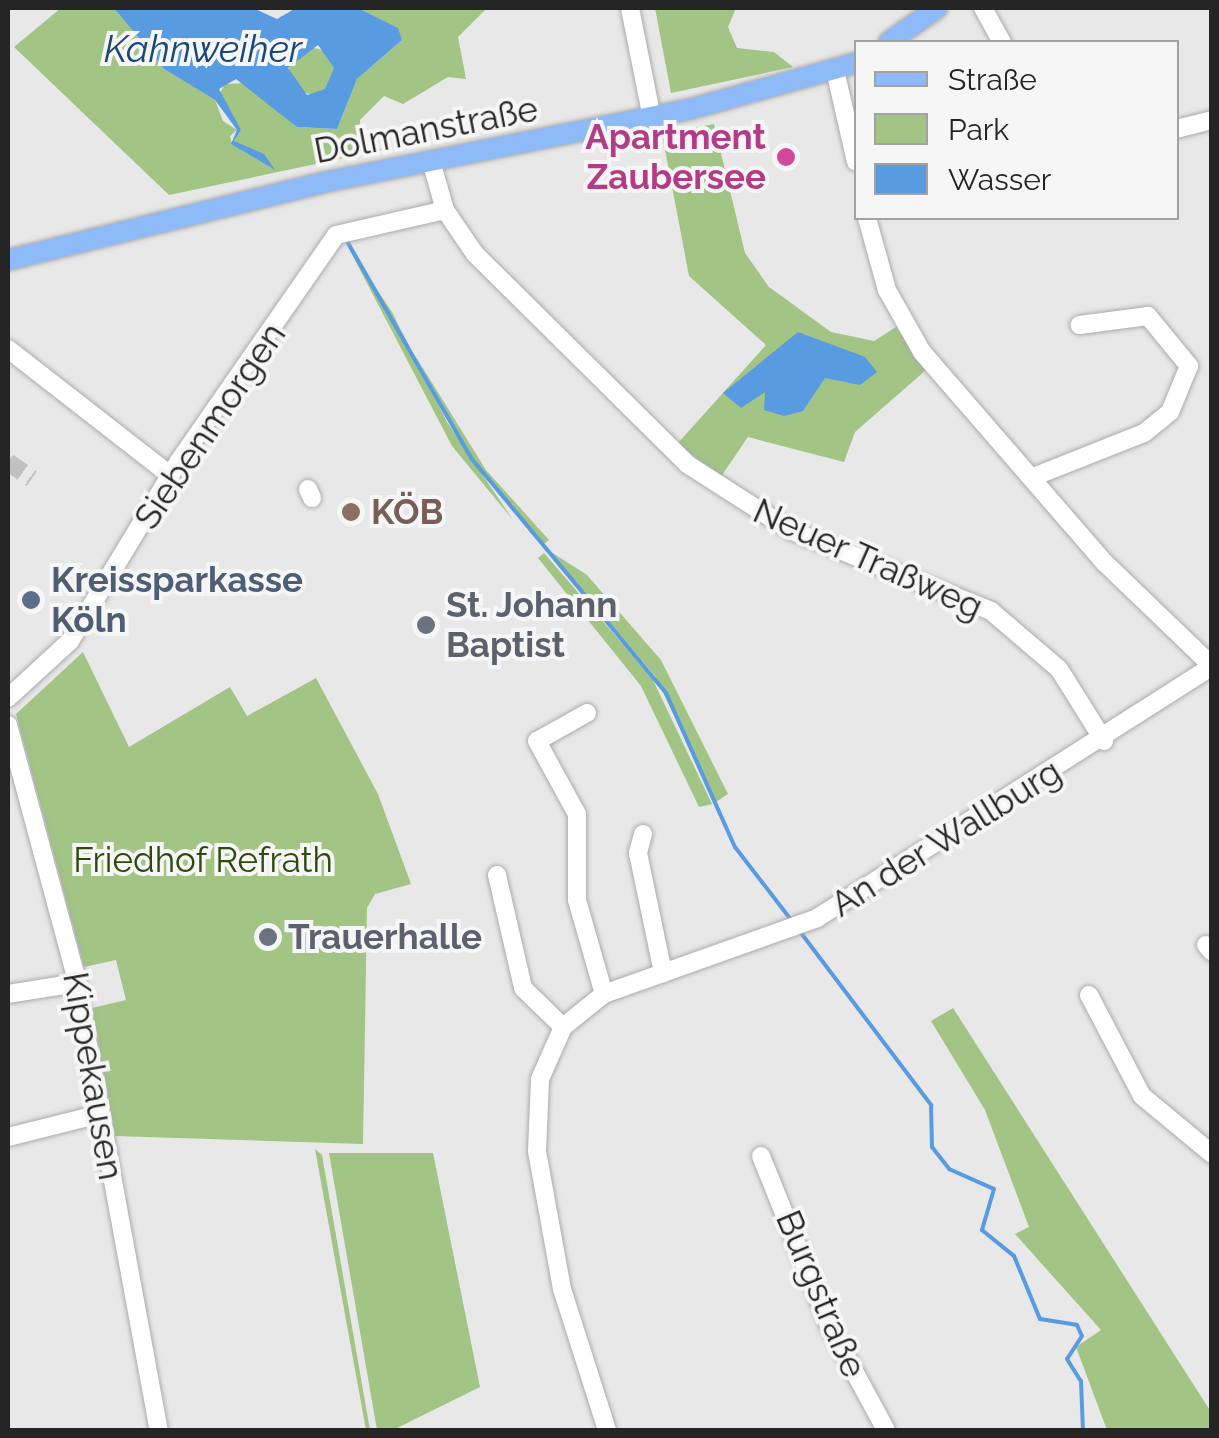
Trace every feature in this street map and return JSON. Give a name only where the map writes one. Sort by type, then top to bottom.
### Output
[{"type":"main road","points":[[892,40],[937,8]]},
{"type":"main road","name":"Dolmanstraße","points":[[8,260],[432,161],[652,118],[854,63]]},
{"type":"street","points":[[630,8],[652,118]]},
{"type":"street","points":[[984,8],[1001,40]]},
{"type":"street","points":[[836,70],[854,153]]},
{"type":"street","points":[[1179,128],[1212,120]]},
{"type":"street","name":"Neuer Traßweg","points":[[432,161],[445,210],[498,279],[687,464],[790,530],[1005,620],[1060,669],[1104,741]]},
{"type":"street","name":"Siebenmorgen","points":[[8,698],[45,667],[170,475],[340,231],[445,210]]},
{"type":"street","points":[[867,220],[904,324],[1152,614],[1212,666]]},
{"type":"street","points":[[1033,477],[1144,433],[1170,412],[1189,366],[1148,316],[1080,325]]},
{"type":"street","points":[[8,349],[170,475]]},
{"type":"street","name":"An der Wallburg","points":[[607,1430],[562,1288],[538,1151],[540,1079],[563,1027],[604,994],[786,933],[812,920],[1104,741],[1212,666]]},
{"type":"street","points":[[588,713],[537,742],[577,814],[577,900],[604,994]]},
{"type":"street","name":"Kippekausen","points":[[8,726],[77,983],[159,1430]]},
{"type":"street","points":[[644,834],[638,853],[663,973]]},
{"type":"street","points":[[497,874],[523,988],[563,1027]]},
{"type":"street","points":[[8,994],[77,983]]},
{"type":"street","points":[[1089,995],[1142,1096],[1212,1154]]},
{"type":"street","points":[[8,1137],[100,1114]]},
{"type":"street","name":"Burgstraße","points":[[762,1156],[829,1326],[886,1430]]},
{"type":"green space","points":[[61,8],[114,8],[164,69],[215,100],[223,121],[237,130],[230,136],[232,144],[275,170],[234,141],[241,130],[218,97],[225,84],[246,83],[297,127],[337,129],[357,79],[402,40],[397,28],[358,8],[487,8],[458,37],[466,79],[448,77],[403,104],[384,96],[360,120],[361,150],[392,148],[169,195],[14,47]]},
{"type":"green space","points":[[655,8],[736,8],[728,27],[737,48],[774,52],[793,67],[671,93]]},
{"type":"green space","points":[[312,48],[328,55],[335,71],[328,87],[312,94],[296,87],[289,71],[296,55]]},
{"type":"green space","points":[[714,124],[745,253],[769,287],[831,332],[874,341],[896,327],[926,370],[855,432],[844,462],[748,437],[720,478],[678,443],[766,345],[689,276],[662,134]]},
{"type":"green space","points":[[347,245],[392,312],[447,422],[513,520],[452,446]]},
{"type":"green space","points":[[413,352],[486,470],[549,540],[543,545],[472,457]]},
{"type":"green space","points":[[548,550],[587,575],[661,660],[728,794],[716,802],[655,676]]},
{"type":"green space","points":[[544,553],[652,678],[712,804],[699,807],[641,686],[538,558]]},
{"type":"green space","name":"Friedhof Refrath","points":[[83,652],[129,747],[230,687],[247,716],[316,678],[378,794],[411,884],[375,894],[367,908],[363,1144],[115,1136],[92,1008],[126,1000],[116,960],[84,967],[16,714]]},
{"type":"green space","points":[[953,1008],[1211,1412],[1211,1430],[1107,1430],[1076,1347],[1101,1330],[1015,1234],[1029,1227],[985,1110],[931,1021]]},
{"type":"green space","points":[[315,1149],[322,1155],[370,1430],[366,1430]]},
{"type":"green space","points":[[329,1153],[433,1153],[480,1387],[393,1430],[377,1430]]},
{"type":"water","name":"Kahnweiher","points":[[114,8],[253,8],[277,19],[296,8],[358,8],[398,28],[402,40],[357,79],[337,129],[297,127],[236,79],[219,89],[241,130],[234,141],[264,154],[275,170],[231,144],[237,130],[215,100],[164,69]],"holes":[[[318,45],[334,68],[325,89],[307,95],[288,68]]]},
{"type":"water","points":[[798,332],[865,357],[877,372],[860,385],[825,378],[803,411],[784,416],[764,410],[765,392],[741,408],[723,393]]},
{"type":"waterway","points":[[348,243],[471,458],[666,693],[735,847],[792,921]]},
{"type":"waterway","points":[[798,929],[931,1105],[932,1147],[949,1169],[994,1189],[982,1230],[1014,1256],[1040,1319],[1077,1325],[1082,1336],[1067,1359],[1081,1381],[1083,1430]]},
{"type":"tunnel","points":[[8,462],[32,479]]},
{"type":"place","name":"Apartment Zaubersee","points":[[786,157]]},
{"type":"place","name":"KÖB","points":[[351,512]]},
{"type":"place","name":"Kreissparkasse Köln","points":[[31,600]]},
{"type":"place","name":"St. Johann Baptist","points":[[426,625]]},
{"type":"place","name":"Trauerhalle","points":[[268,937]]}]
